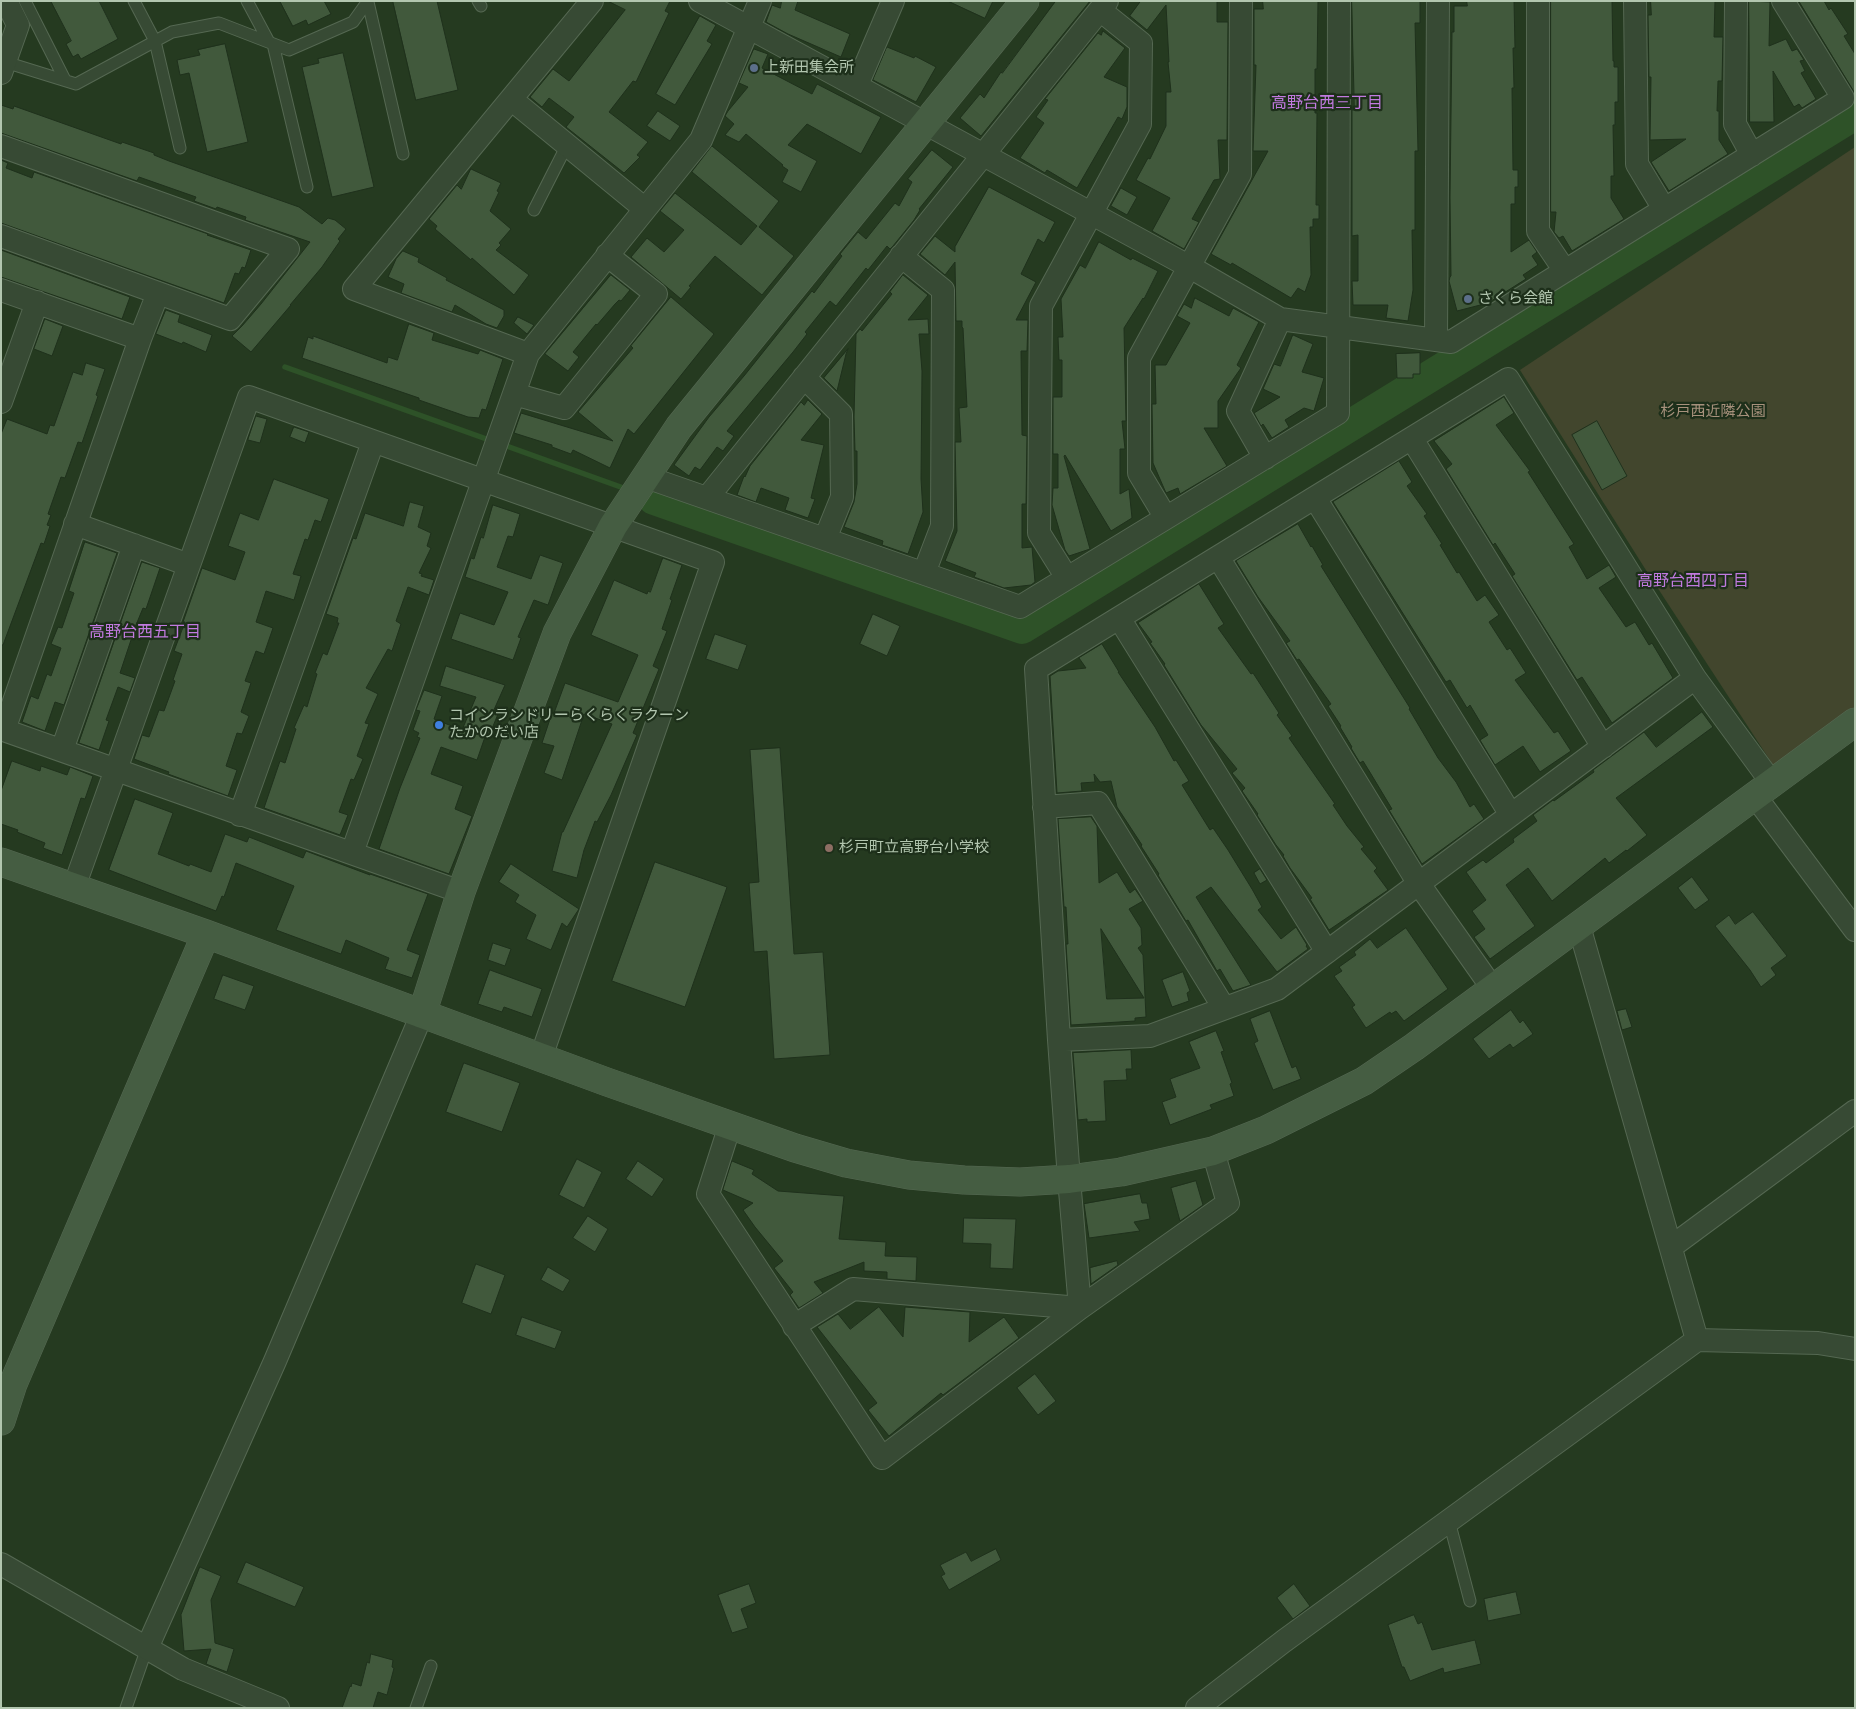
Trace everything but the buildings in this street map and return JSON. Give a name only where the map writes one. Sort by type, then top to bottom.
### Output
[{"type":"street","points":[[3,67],[18,25],[6,1]]},
{"type":"street","points":[[528,354],[354,289],[592,1]]},
{"type":"street","points":[[700,1],[1190,266],[1280,320],[1451,342],[1843,98],[1783,1]]},
{"type":"street","points":[[352,854],[528,354],[701,140],[760,1]]},
{"type":"street","points":[[857,86],[892,1]]},
{"type":"street","points":[[147,1648],[275,1361],[422,1014],[461,892],[557,633],[613,526],[680,427],[1025,1]]},
{"type":"street","points":[[1166,518],[1139,473],[1139,358],[1240,174],[1241,1]]},
{"type":"street","points":[[646,477],[1020,607],[1338,413],[1339,1]]},
{"type":"street","points":[[1436,340],[1438,1]]},
{"type":"street","points":[[1538,1],[1538,230],[1565,271]]},
{"type":"street","points":[[1635,1],[1637,164],[1664,209]]},
{"type":"street","points":[[1736,1],[1735,124],[1752,154]]},
{"type":"street","points":[[707,498],[1103,5],[1141,43],[1140,124],[1041,306],[1039,533],[1067,578]]},
{"type":"street","points":[[511,99],[645,209]]},
{"type":"street","points":[[1,146],[288,249],[230,319],[1,236]]},
{"type":"street","points":[[514,394],[564,408],[656,294],[607,255]]},
{"type":"street","points":[[901,256],[943,290],[942,526],[924,573]]},
{"type":"street","points":[[1,290],[140,339]]},
{"type":"street","points":[[158,293],[74,524],[3,730],[461,892]]},
{"type":"street","points":[[1,402],[37,302]]},
{"type":"street","points":[[1265,458],[1238,411],[1280,320]]},
{"type":"street","points":[[804,377],[841,414],[842,497],[825,539]]},
{"type":"street","points":[[1080,1308],[1059,1040],[1036,669],[1508,379],[1764,789],[1855,930]]},
{"type":"street","points":[[74,887],[249,397],[712,562],[541,1057]]},
{"type":"street","points":[[1412,439],[1603,746]]},
{"type":"street","points":[[240,815],[373,442]]},
{"type":"street","points":[[1316,498],[1510,816]]},
{"type":"street","points":[[74,524],[189,565]]},
{"type":"street","points":[[62,750],[134,545]]},
{"type":"street","points":[[1218,558],[1419,884],[1493,989]]},
{"type":"street","points":[[1120,618],[1327,952]]},
{"type":"street","points":[[1059,1040],[1150,1036],[1278,989],[1695,678]]},
{"type":"street","points":[[1,862],[206,934],[795,1148],[846,1163],[909,1175],[964,1180],[1020,1182],[1069,1179],[1121,1172],[1212,1151],[1266,1130],[1364,1081],[1414,1048],[1855,722]]},
{"type":"street","points":[[1044,807],[1098,803],[1224,1008]]},
{"type":"street","points":[[1579,926],[1697,1340]]},
{"type":"street","points":[[1,1421],[13,1384],[206,934]]},
{"type":"street","points":[[1671,1247],[1855,1111]]},
{"type":"street","points":[[730,1125],[708,1194],[882,1458],[1080,1308],[1228,1203],[1212,1151]]},
{"type":"street","points":[[794,1326],[853,1289],[1080,1308]]},
{"type":"street","points":[[1197,1708],[1284,1641],[1697,1340],[1818,1343],[1855,1349]]},
{"type":"street","points":[[1,1564],[183,1669],[278,1708]]},
{"type":"lane","points":[[25,1],[65,80]]},
{"type":"lane","points":[[134,1],[155,41],[180,148]]},
{"type":"lane","points":[[247,1],[271,43],[307,187]]},
{"type":"lane","points":[[3,67],[76,84],[172,32],[219,22],[289,50],[353,22],[365,3]]},
{"type":"lane","points":[[365,3],[403,154]]},
{"type":"lane","points":[[534,210],[567,145]]},
{"type":"lane","points":[[1449,1521],[1470,1601]]},
{"type":"lane","points":[[126,1708],[147,1648]]},
{"type":"lane","points":[[416,1708],[430,1666]]},
{"type":"green space","name":"杉戸西近隣公園","points":[[1855,147],[1855,709],[1775,768],[1644,567],[1520,370]]},
{"type":"waterway","points":[[654,499],[1022,628],[1855,114]]},
{"type":"waterway","points":[[285,367],[492,441]]},
{"type":"waterway","points":[[501,444],[629,490]]},
{"type":"waterway","points":[[642,494],[654,499]]},
{"type":"place","name":"上新田集会所","points":[[754,68]]},
{"type":"place","name":"さくら会館","points":[[1468,299]]},
{"type":"place","name":"コインランドリーらくらくラクーン たかのだい店","points":[[439,725]]},
{"type":"place","name":"杉戸町立高野台小学校","points":[[829,848]]},
{"type":"district","name":"高野台西三丁目","points":[[1327,104]]},
{"type":"district","name":"高野台西四丁目","points":[[1693,582]]},
{"type":"district","name":"高野台西五丁目","points":[[145,633]]}]
